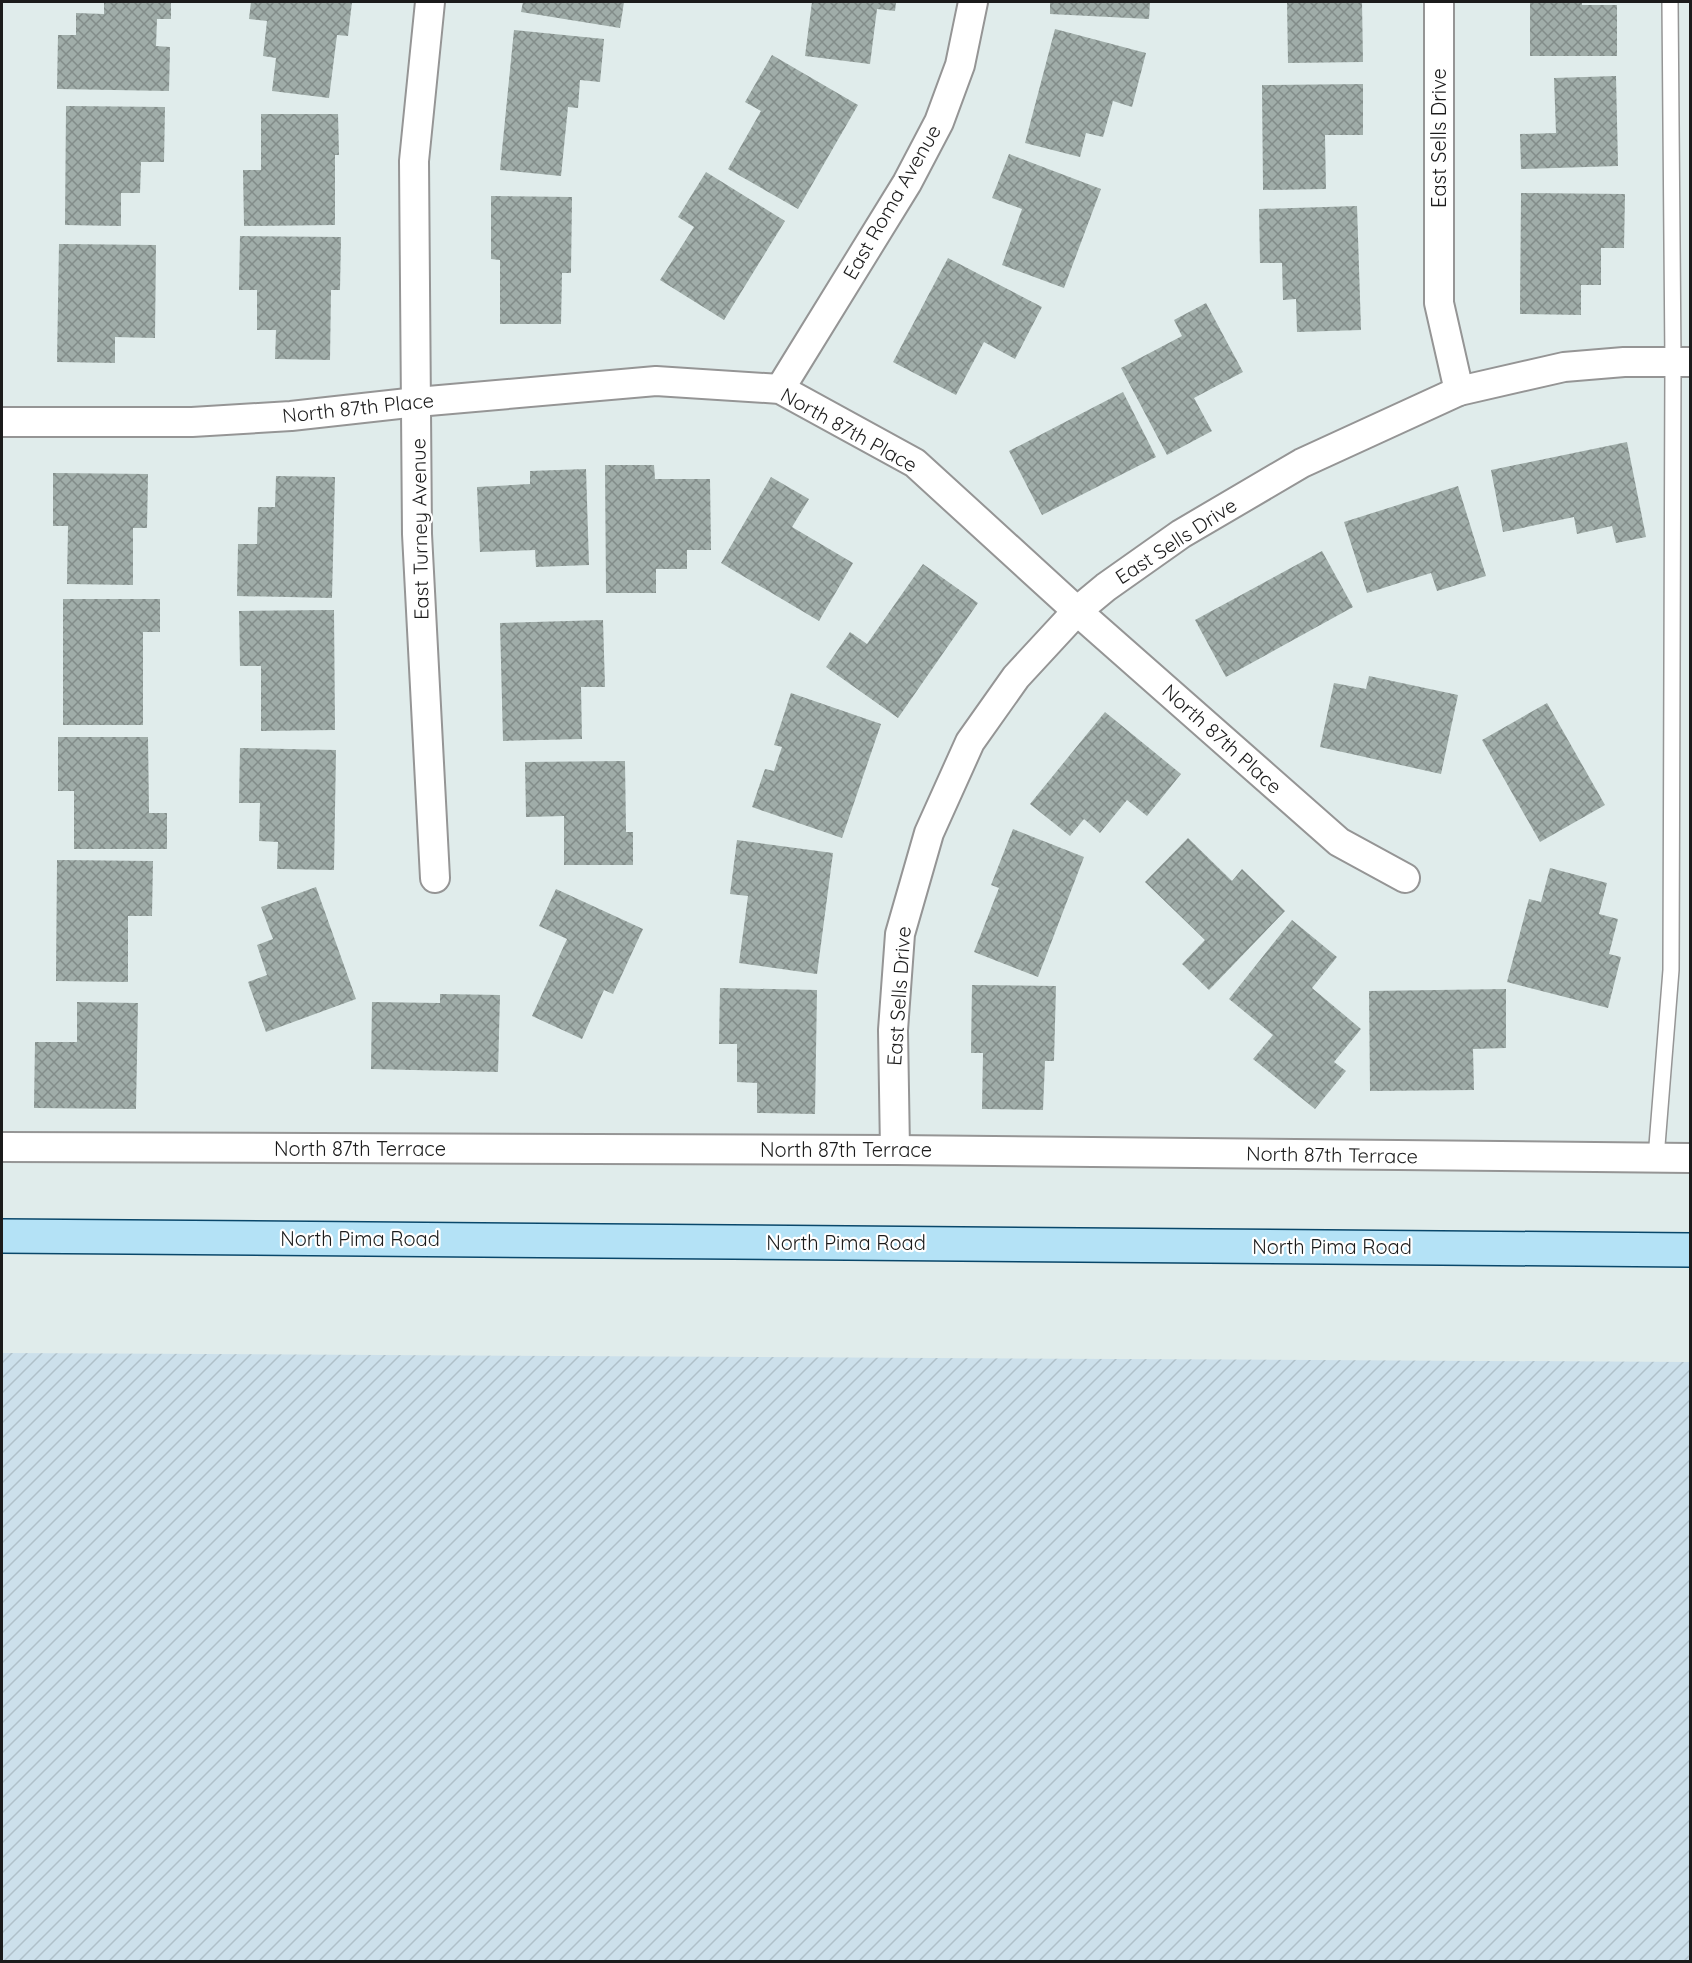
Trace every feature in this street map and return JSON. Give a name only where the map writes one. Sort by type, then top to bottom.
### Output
[{"type":"main road","name":"North Pima Road","points":[[2,1236],[1690,1250]]},
{"type":"street","name":"East Turney Avenue","points":[[430,2],[414,161],[417,534],[435,878]]},
{"type":"street","name":"East Roma Avenue","points":[[780,389],[907,183],[939,122],[960,65],[973,2]]},
{"type":"street","name":"East Sells Drive","points":[[895,1150],[893,1030],[900,934],[929,832],[970,742],[1016,677],[1077,611],[1106,587],[1181,534],[1292,469],[1459,391],[1439,303],[1439,2]]},
{"type":"street","points":[[1459,391],[1564,367],[1624,362],[1682,362]]},
{"type":"street","name":"North 87th Place","points":[[2,422],[192,422],[291,416],[417,402],[656,381],[780,389],[915,464],[1077,611],[1339,842],[1405,878]]},
{"type":"street","name":"North 87th Terrace","points":[[2,1147],[895,1150],[1690,1158]]},
{"type":"lane","points":[[1656,1158],[1671,970],[1682,362],[1670,2]]},
{"type":"shaded area","points":[[2,1353],[1690,1362],[1690,1961],[2,1961]]},
{"type":"building","points":[[104,2],[171,2],[171,19],[157,19],[156,46],[170,47],[169,91],[57,89],[58,35],[76,35],[76,13],[104,14]]},
{"type":"building","points":[[251,2],[352,2],[348,36],[337,35],[329,98],[272,91],[276,58],[263,56],[267,21],[249,19]]},
{"type":"building","points":[[523,2],[624,2],[620,28],[521,12]]},
{"type":"building","points":[[812,2],[896,2],[895,11],[877,9],[870,64],[805,56]]},
{"type":"building","points":[[1050,2],[1150,2],[1149,19],[1050,14]]},
{"type":"building","points":[[1287,2],[1362,2],[1363,62],[1288,63]]},
{"type":"building","points":[[1530,2],[1617,5],[1617,56],[1530,56]]},
{"type":"building","points":[[1055,29],[1146,53],[1132,107],[1113,101],[1103,137],[1086,133],[1080,157],[1025,143]]},
{"type":"building","points":[[514,30],[604,39],[600,82],[580,80],[578,108],[568,107],[561,176],[500,170]]},
{"type":"building","points":[[772,55],[858,105],[798,209],[728,169],[761,111],[745,102]]},
{"type":"building","points":[[1616,76],[1618,166],[1521,169],[1520,134],[1556,133],[1554,78]]},
{"type":"building","points":[[1363,84],[1363,135],[1325,135],[1326,189],[1263,190],[1262,85]]},
{"type":"building","points":[[66,106],[165,107],[164,162],[141,162],[140,193],[121,193],[121,226],[65,225]]},
{"type":"building","points":[[261,114],[338,114],[339,155],[335,155],[335,225],[244,226],[243,170],[261,170]]},
{"type":"building","points":[[1009,154],[1101,189],[1064,288],[1002,265],[1022,209],[992,198]]},
{"type":"building","points":[[706,172],[785,221],[724,320],[660,280],[694,227],[678,217]]},
{"type":"building","points":[[1521,193],[1625,194],[1624,248],[1601,248],[1601,285],[1581,285],[1581,315],[1520,314]]},
{"type":"building","points":[[491,196],[572,197],[571,273],[562,273],[561,324],[500,324],[500,260],[491,259]]},
{"type":"building","points":[[1357,206],[1361,330],[1297,332],[1296,299],[1283,300],[1282,263],[1260,263],[1259,209]]},
{"type":"building","points":[[240,236],[341,237],[340,290],[331,290],[330,360],[275,359],[276,330],[257,330],[257,290],[239,290]]},
{"type":"building","points":[[59,244],[156,245],[155,338],[115,337],[115,363],[57,362]]},
{"type":"building","points":[[948,258],[1042,307],[1015,359],[984,342],[956,395],[893,362]]},
{"type":"building","points":[[1206,303],[1243,372],[1194,398],[1212,431],[1167,455],[1121,368],[1182,336],[1174,320]]},
{"type":"building","points":[[1123,392],[1156,457],[1042,515],[1009,451]]},
{"type":"building","points":[[1627,442],[1646,537],[1616,543],[1612,526],[1577,534],[1574,517],[1503,532],[1491,470]]},
{"type":"building","points":[[605,465],[654,465],[655,479],[710,479],[711,550],[687,550],[687,569],[656,569],[656,593],[606,593]]},
{"type":"building","points":[[586,469],[589,565],[536,567],[535,550],[480,552],[477,487],[530,484],[530,471]]},
{"type":"building","points":[[53,473],[148,474],[147,528],[133,528],[133,585],[67,584],[68,526],[53,526]]},
{"type":"building","points":[[276,476],[335,477],[332,598],[237,596],[238,544],[257,544],[258,507],[275,507]]},
{"type":"building","points":[[771,477],[809,499],[792,527],[853,563],[819,621],[721,563]]},
{"type":"building","points":[[1458,486],[1486,576],[1437,591],[1431,573],[1367,593],[1344,522]]},
{"type":"building","points":[[1322,551],[1353,607],[1226,677],[1195,620]]},
{"type":"building","points":[[923,564],[978,603],[898,718],[826,667],[850,632],[867,644]]},
{"type":"building","points":[[63,599],[160,599],[160,632],[143,632],[143,725],[63,725]]},
{"type":"building","points":[[334,610],[335,730],[261,731],[261,666],[240,666],[239,611]]},
{"type":"building","points":[[603,620],[605,687],[581,687],[582,739],[503,741],[500,623]]},
{"type":"building","points":[[1369,676],[1458,695],[1441,774],[1320,747],[1334,683],[1366,689]]},
{"type":"building","points":[[791,693],[881,724],[842,838],[752,807],[765,769],[774,771],[782,747],[774,745]]},
{"type":"building","points":[[1547,703],[1605,805],[1540,842],[1482,740]]},
{"type":"building","points":[[1105,712],[1181,774],[1147,816],[1127,800],[1100,833],[1084,819],[1070,836],[1030,804]]},
{"type":"building","points":[[58,737],[148,737],[149,813],[167,813],[167,849],[74,849],[74,791],[58,791]]},
{"type":"building","points":[[240,748],[336,750],[334,870],[277,869],[278,842],[259,841],[260,803],[239,803]]},
{"type":"building","points":[[625,761],[626,832],[633,832],[633,865],[564,865],[564,816],[526,817],[525,762]]},
{"type":"building","points":[[1013,829],[1084,857],[1038,977],[974,952],[999,888],[991,885]]},
{"type":"building","points":[[1188,838],[1232,881],[1242,869],[1285,911],[1209,990],[1182,964],[1205,940],[1145,882]]},
{"type":"building","points":[[737,840],[833,853],[817,974],[739,963],[748,896],[730,894]]},
{"type":"building","points":[[57,860],[153,861],[152,916],[128,916],[128,982],[56,981]]},
{"type":"building","points":[[1550,868],[1607,883],[1599,914],[1618,919],[1609,954],[1621,957],[1608,1008],[1507,982],[1529,899],[1541,902]]},
{"type":"building","points":[[316,887],[356,999],[266,1032],[248,982],[267,975],[257,945],[273,939],[261,907]]},
{"type":"building","points":[[556,889],[643,929],[613,994],[604,990],[582,1039],[532,1016],[567,939],[539,926]]},
{"type":"building","points":[[1292,920],[1337,957],[1312,988],[1361,1029],[1334,1062],[1346,1071],[1315,1109],[1253,1059],[1273,1035],[1229,999]]},
{"type":"building","points":[[972,985],[1056,986],[1054,1061],[1045,1061],[1043,1110],[982,1109],[983,1053],[971,1053]]},
{"type":"building","points":[[720,988],[817,990],[815,1114],[757,1113],[757,1083],[737,1082],[737,1044],[719,1044]]},
{"type":"building","points":[[1506,989],[1506,1048],[1473,1049],[1474,1090],[1370,1091],[1369,991]]},
{"type":"building","points":[[440,994],[500,995],[498,1072],[371,1069],[372,1002],[440,1003]]},
{"type":"building","points":[[77,1002],[138,1003],[136,1109],[34,1108],[35,1042],[77,1042]]}]
